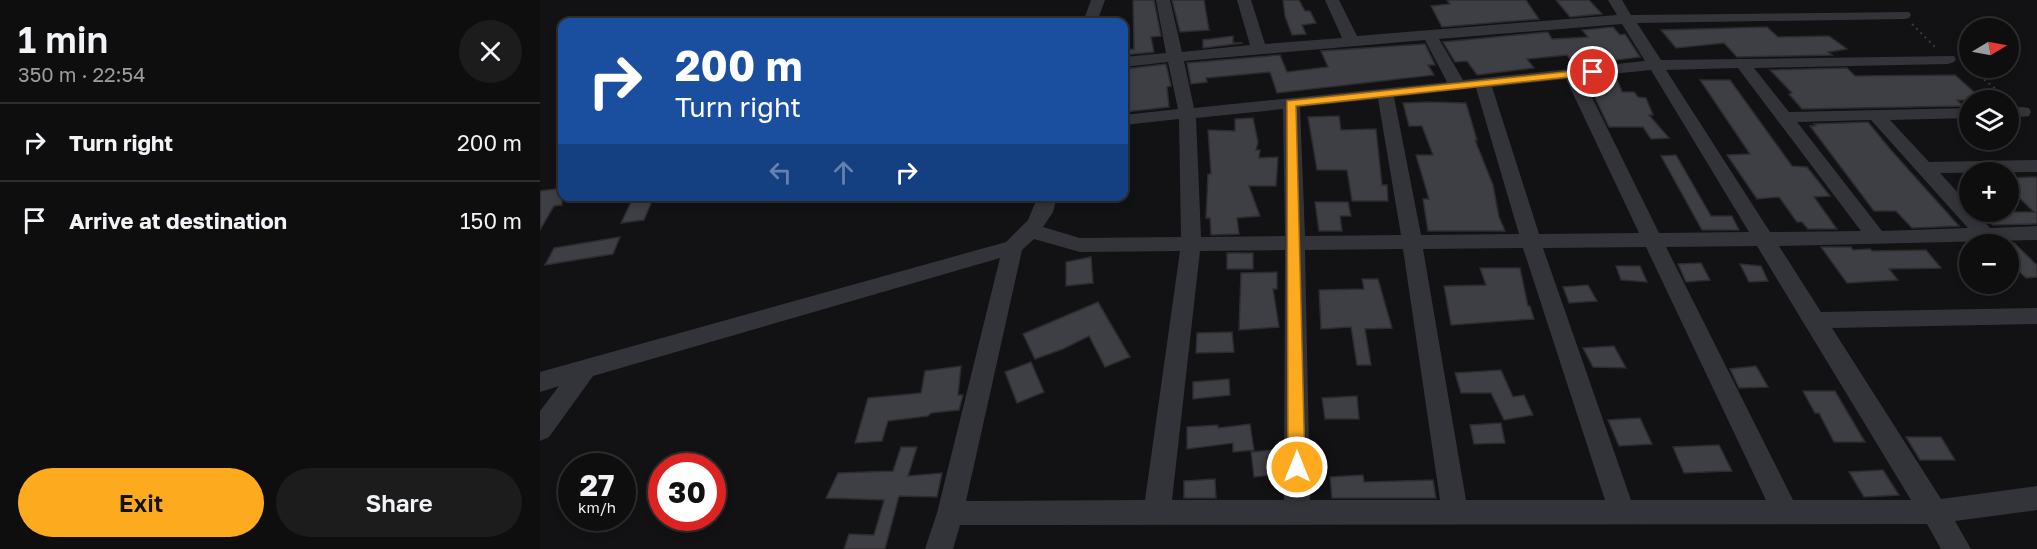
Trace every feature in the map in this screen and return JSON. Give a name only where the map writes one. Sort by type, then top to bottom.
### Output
[{"type":"street","points":[[1091,18],[1098,0]]},
{"type":"street","points":[[1156,513],[1191,244],[1187,114],[1163,0]]},
{"type":"street","points":[[1244,0],[1259,49]]},
{"type":"street","points":[[1350,0],[1332,1],[1352,42]]},
{"type":"street","points":[[1614,0],[1628,19],[1957,549]]},
{"type":"street","points":[[1128,62],[1628,19],[1904,15]]},
{"type":"street","points":[[1430,36],[1458,86]]},
{"type":"street","points":[[1128,120],[1656,65],[1948,59]]},
{"type":"street","points":[[1743,63],[1877,238]]},
{"type":"street","points":[[1572,74],[1785,512]]},
{"type":"street","points":[[1483,83],[1531,241],[1622,512]]},
{"type":"street","points":[[1385,93],[1412,242],[1455,513]]},
{"type":"street","points":[[1291,103],[1295,243],[1297,512]]},
{"type":"street","points":[[1784,117],[1959,113]]},
{"type":"street","points":[[1876,115],[1984,234]]},
{"type":"street","points":[[1923,168],[2037,166]]},
{"type":"street","points":[[540,382],[1013,247],[1032,231],[1046,201]]},
{"type":"street","points":[[1032,231],[1080,245],[1959,236]]},
{"type":"street","points":[[2011,234],[2037,233]]},
{"type":"street","points":[[939,549],[950,513],[1013,247]]},
{"type":"street","points":[[1815,320],[2037,316]]},
{"type":"street","points":[[540,430],[585,369]]},
{"type":"street","points":[[950,513],[1934,512],[2037,498]]},
{"type":"path","points":[[1904,15],[1948,59]]},
{"type":"path","points":[[1980,78],[1993,90]]},
{"type":"building","points":[[1133,0],[1154,0],[1161,36],[1151,37],[1154,52],[1128,55],[1128,50],[1134,49]]},
{"type":"building","points":[[1172,0],[1204,0],[1209,30],[1180,32]]},
{"type":"building","points":[[1283,0],[1299,0],[1305,11],[1310,11],[1316,23],[1302,25],[1306,34],[1292,35],[1285,16]]},
{"type":"building","points":[[1447,0],[1526,0],[1539,19],[1442,27],[1431,6],[1450,4]]},
{"type":"building","points":[[1556,0],[1589,0],[1602,14],[1570,17]]},
{"type":"building","points":[[1613,27],[1620,35],[1625,34],[1640,57],[1580,65],[1579,62],[1572,62],[1567,55],[1527,59],[1534,68],[1477,75],[1467,61],[1455,62],[1443,42],[1548,32],[1552,39],[1588,37],[1582,30]]},
{"type":"building","points":[[1767,27],[1778,37],[1829,36],[1847,49],[1828,52],[1832,55],[1737,57],[1724,43],[1676,48],[1661,30]]},
{"type":"building","points":[[1233,36],[1233,43],[1243,43],[1203,48],[1203,40]]},
{"type":"building","points":[[1425,44],[1435,65],[1428,65],[1434,75],[1277,93],[1270,72],[1206,78],[1207,82],[1191,84],[1187,63],[1280,55],[1287,72],[1328,67],[1321,51]]},
{"type":"building","points":[[1166,64],[1171,86],[1167,87],[1169,107],[1128,112],[1128,69]]},
{"type":"building","points":[[1847,68],[1855,76],[1955,75],[1972,90],[1959,90],[1959,100],[1957,100],[1959,106],[1802,109],[1789,94],[1792,93],[1770,70]]},
{"type":"building","points":[[1616,76],[1622,92],[1634,92],[1638,97],[1646,98],[1653,115],[1649,115],[1669,138],[1651,139],[1643,127],[1609,127],[1586,79]]},
{"type":"building","points":[[1700,80],[1730,80],[1792,166],[1807,167],[1830,196],[1814,197],[1837,229],[1808,229],[1802,222],[1797,222],[1779,197],[1757,199],[1727,155],[1750,154]]},
{"type":"building","points":[[1403,103],[1466,103],[1477,140],[1475,140],[1493,185],[1499,217],[1505,231],[1428,231],[1423,199],[1429,199],[1416,155],[1433,155],[1422,126],[1409,126]]},
{"type":"building","points":[[1339,116],[1341,130],[1376,129],[1382,185],[1387,185],[1388,201],[1352,201],[1347,170],[1317,170],[1308,117]]},
{"type":"building","points":[[1253,118],[1258,142],[1256,150],[1260,150],[1259,158],[1278,157],[1276,186],[1249,186],[1260,216],[1237,218],[1239,234],[1211,235],[1210,218],[1206,218],[1208,174],[1211,174],[1208,130],[1235,131],[1235,119]]},
{"type":"building","points":[[1868,122],[1959,226],[1912,228],[1896,211],[1874,211],[1810,126]]},
{"type":"building","points":[[1676,155],[1711,216],[1732,216],[1739,230],[1702,230],[1661,156]]},
{"type":"building","points":[[2037,177],[2037,224],[1993,225],[1990,222],[2019,222],[2019,212],[2034,212],[2019,198],[2019,178]]},
{"type":"building","points":[[558,189],[558,201],[562,201],[562,205],[554,206],[540,230],[540,191]]},
{"type":"building","points":[[632,201],[652,201],[644,220],[621,223]]},
{"type":"building","points":[[1315,202],[1348,202],[1351,216],[1340,216],[1342,231],[1319,231]]},
{"type":"building","points":[[620,237],[613,254],[545,265],[554,248]]},
{"type":"building","points":[[1821,247],[1851,247],[1853,250],[1870,249],[1872,251],[1926,250],[1941,268],[1889,269],[1898,280],[1847,283]]},
{"type":"building","points":[[2019,248],[2037,265],[2037,277],[2026,278],[2019,271]]},
{"type":"building","points":[[1227,253],[1253,253],[1253,269],[1227,269]]},
{"type":"building","points":[[1091,257],[1093,283],[1066,286],[1066,262]]},
{"type":"building","points":[[1701,263],[1710,280],[1686,282],[1678,264]]},
{"type":"building","points":[[1740,264],[1761,266],[1768,281],[1749,282]]},
{"type":"building","points":[[1616,266],[1640,266],[1647,282],[1621,280]]},
{"type":"building","points":[[1480,268],[1520,268],[1528,306],[1530,306],[1534,319],[1451,325],[1444,286],[1486,285]]},
{"type":"building","points":[[1277,272],[1277,289],[1273,289],[1279,327],[1239,330],[1241,273]]},
{"type":"building","points":[[1362,279],[1378,279],[1392,328],[1365,329],[1371,365],[1357,365],[1351,327],[1321,329],[1319,290],[1364,289]]},
{"type":"building","points":[[1588,285],[1597,301],[1569,303],[1563,287]]},
{"type":"building","points":[[1098,302],[1130,357],[1105,367],[1089,336],[1035,359],[1023,334]]},
{"type":"building","points":[[1232,332],[1234,352],[1196,353],[1197,333]]},
{"type":"building","points":[[1614,346],[1626,368],[1593,367],[1583,348]]},
{"type":"building","points":[[1031,362],[1044,392],[1017,403],[1005,372]]},
{"type":"building","points":[[961,366],[958,395],[963,395],[959,410],[888,421],[882,441],[855,443],[868,398],[921,393],[925,371]]},
{"type":"building","points":[[1756,366],[1768,387],[1739,388],[1730,369]]},
{"type":"building","points":[[1501,370],[1513,397],[1524,395],[1533,415],[1504,420],[1491,393],[1461,393],[1455,373]]},
{"type":"building","points":[[1229,379],[1230,395],[1193,399],[1193,382]]},
{"type":"building","points":[[1803,391],[1835,391],[1865,442],[1834,442],[1819,413],[1815,413]]},
{"type":"building","points":[[1357,396],[1359,419],[1325,419],[1322,398]]},
{"type":"building","points":[[1640,418],[1652,444],[1619,446],[1608,420]]},
{"type":"building","points":[[1501,423],[1505,443],[1474,444],[1470,425]]},
{"type":"building","points":[[1250,424],[1254,450],[1233,452],[1233,443],[1187,449],[1187,427],[1218,425],[1218,428]]},
{"type":"building","points":[[1906,437],[1941,437],[1955,460],[1920,460]]},
{"type":"building","points":[[1719,445],[1732,471],[1684,473],[1673,447]]},
{"type":"building","points":[[901,447],[917,447],[908,476],[942,473],[937,497],[899,496],[885,549],[844,549],[849,534],[874,535],[884,500],[826,498],[838,473],[893,471]]},
{"type":"building","points":[[1282,449],[1282,474],[1254,477],[1251,452]]},
{"type":"building","points":[[1883,470],[1899,495],[1864,497],[1849,472]]},
{"type":"building","points":[[1363,475],[1364,482],[1433,480],[1436,498],[1332,498],[1330,477]]},
{"type":"building","points":[[1215,479],[1216,498],[1184,498],[1184,481]]},
{"type":"route","points":[[1297,467],[1291,103],[1593,72]]}]
